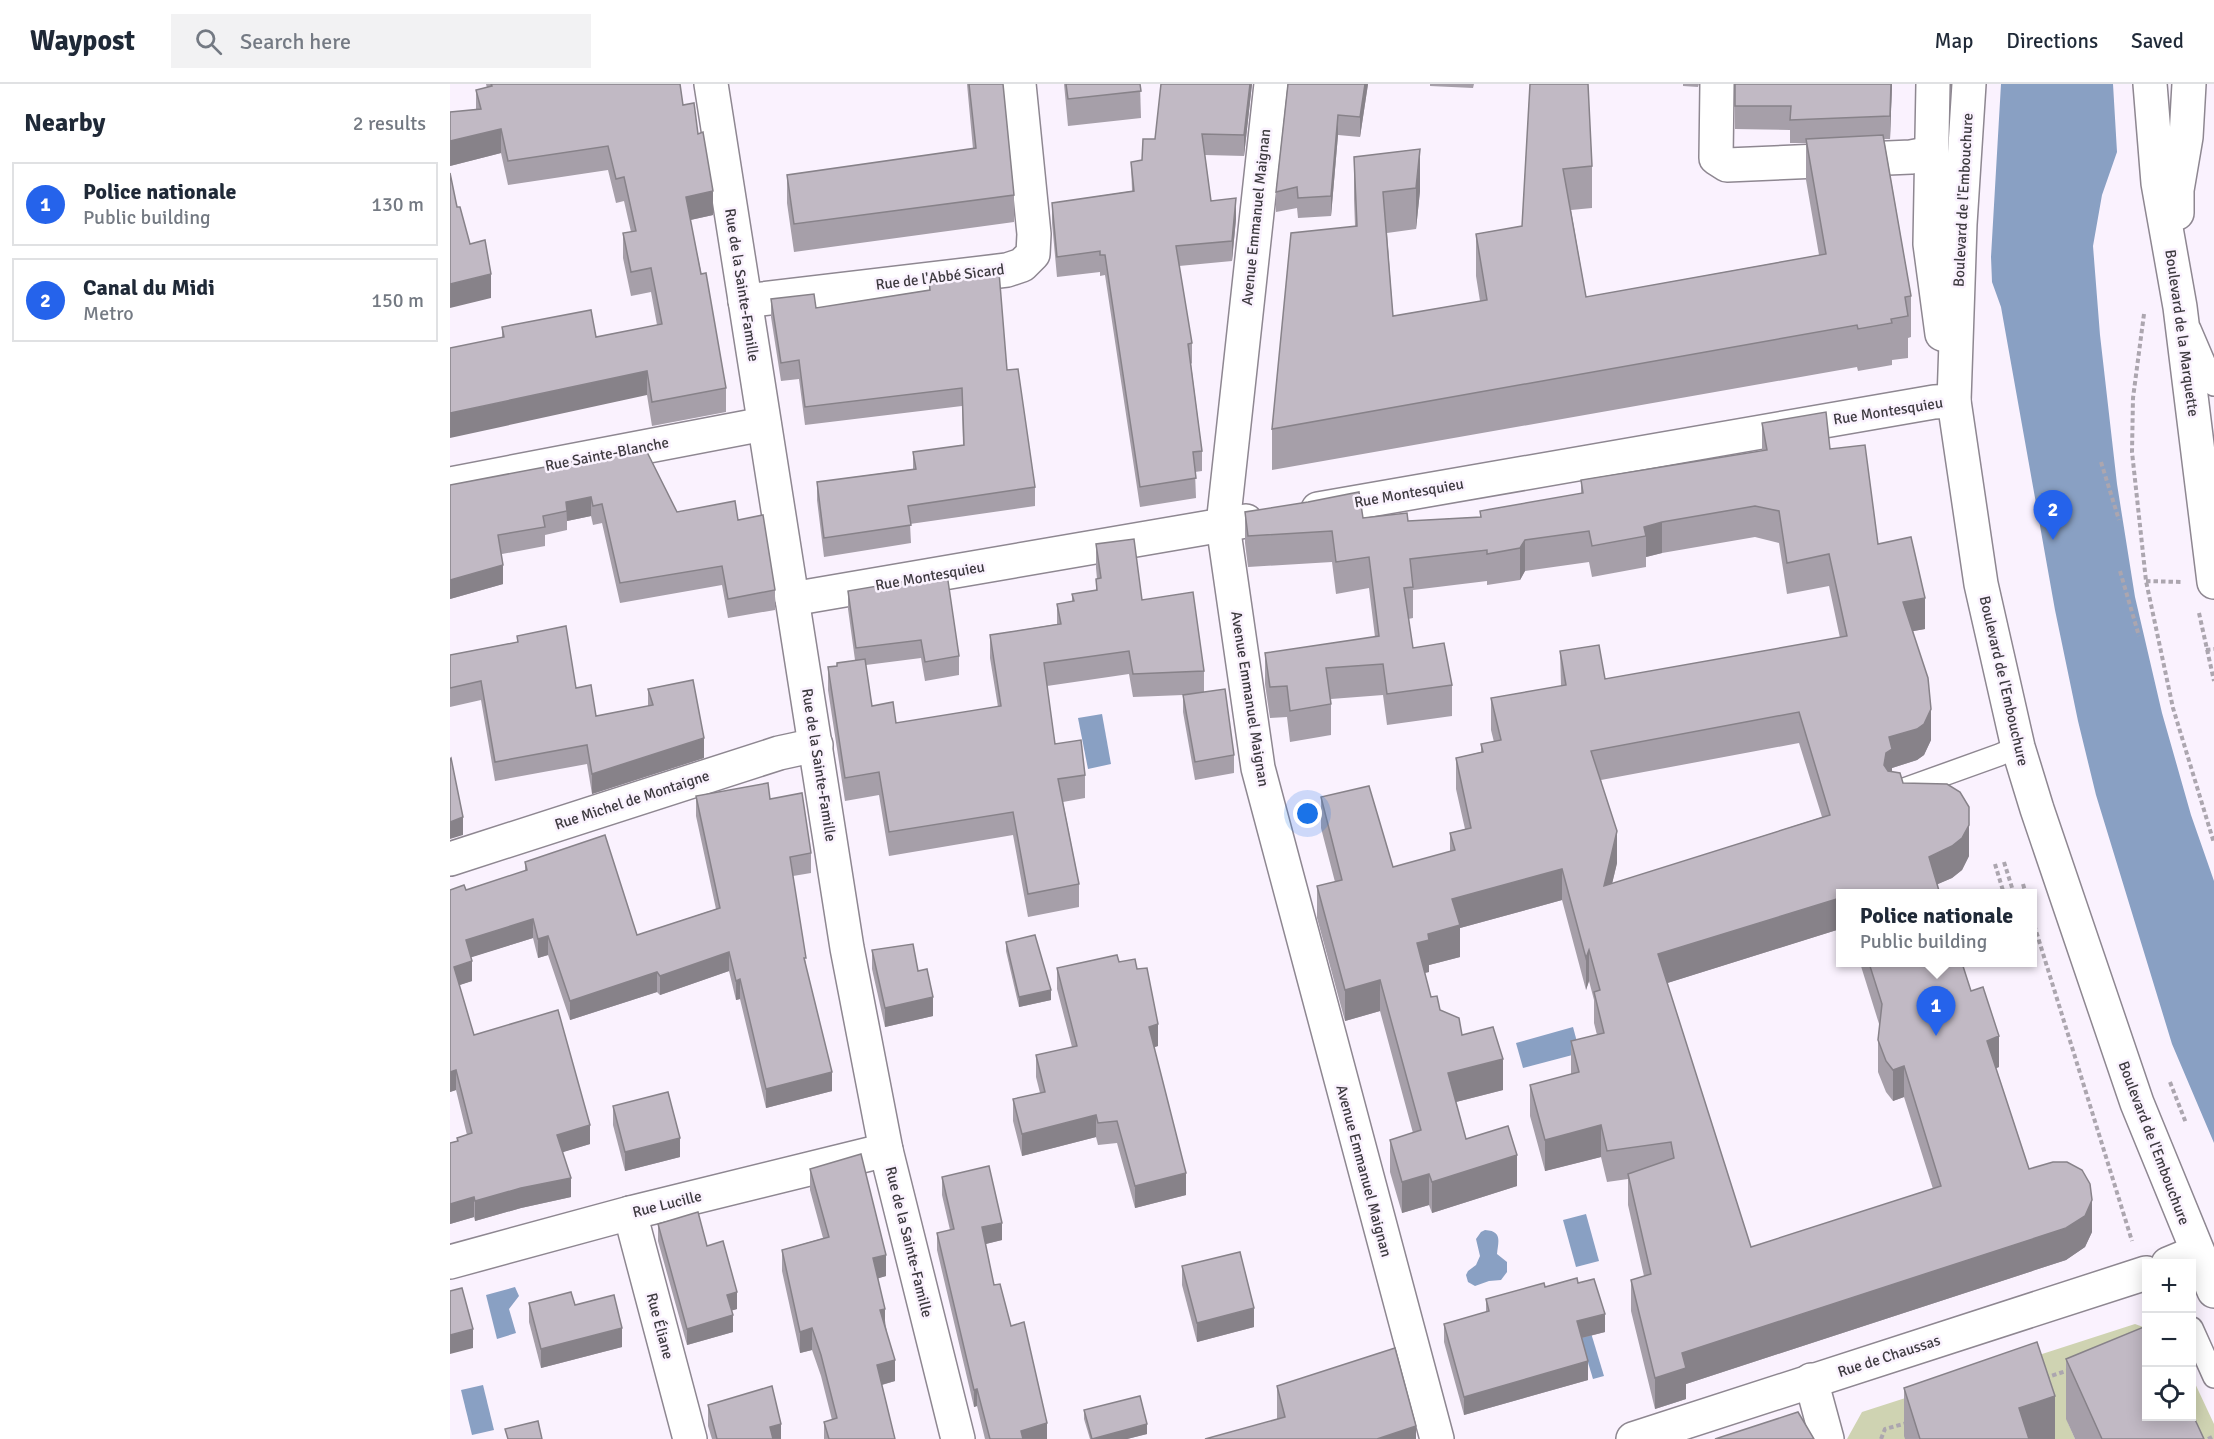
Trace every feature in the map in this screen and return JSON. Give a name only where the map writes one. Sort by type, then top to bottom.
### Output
[{"type":"street","name":"Rue de la Sainte-Famille","points":[[711,84],[847,948],[886,1150],[958,1439]]},
{"type":"street","name":"Rue de l'Abbé Sicard","points":[[745,301],[1007,270],[1022,265],[1033,254],[1034,234],[1018,84]]},
{"type":"street","name":"Avenue Emmanuel Maignan","points":[[1271,84],[1223,525],[1258,768],[1437,1439]]},
{"type":"street","points":[[1718,84],[1716,158],[1727,165],[1932,153]]},
{"type":"street","points":[[1934,84],[1930,244],[1937,303],[1954,401]]},
{"type":"street","name":"Boulevard de l'Embouchure","points":[[1969,84],[1960,224],[1954,401],[1982,584],[2018,747],[2137,1103],[2185,1259]]},
{"type":"street","name":"Boulevard de la Marquette","points":[[2150,84],[2158,183],[2180,307],[2206,594]]},
{"type":"street","points":[[2180,307],[2177,190],[2186,137],[2189,84]]},
{"type":"street","name":"Rue Montesquieu","points":[[792,599],[1934,402],[1954,401]]},
{"type":"street","name":"Rue Sainte-Blanche","points":[[450,484],[764,424]]},
{"type":"street","name":"Rue Michel de Montaigne","points":[[450,859],[779,753],[816,745]]},
{"type":"street","name":"Rue Lucille","points":[[450,1262],[630,1213],[886,1150]]},
{"type":"street","name":"Rue Éliane","points":[[630,1213],[690,1439]]},
{"type":"street","name":"Rue de Chaussas","points":[[1633,1439],[1811,1380],[2140,1260]]},
{"type":"street","name":"Boulevard de l'Embouchure","points":[[2196,1272],[2214,1291]]},
{"type":"street","points":[[1811,1380],[1827,1439]]},
{"type":"lane","points":[[2180,307],[2204,357],[2214,385]]},
{"type":"lane","points":[[1896,792],[2018,747]]},
{"type":"lane","points":[[2196,1337],[2214,1377]]},
{"type":"path","points":[[2144,313],[2133,398],[2132,452],[2146,581],[2173,708],[2214,843]]},
{"type":"path","points":[[2101,462],[2119,520]]},
{"type":"path","points":[[2120,571],[2139,636]]},
{"type":"path","points":[[2146,581],[2181,582]]},
{"type":"path","points":[[2206,594],[2206,650],[2214,681]]},
{"type":"path","points":[[2206,650],[2214,649]]},
{"type":"path","points":[[2004,862],[2012,889]]},
{"type":"path","points":[[1995,864],[2002,889]]},
{"type":"path","points":[[2037,934],[2140,1260]]},
{"type":"path","points":[[2167,1075],[2188,1129]]},
{"type":"path","points":[[2041,1379],[2075,1368]]},
{"type":"path","points":[[1881,1439],[1886,1430],[1907,1422]]},
{"type":"path","points":[[2208,1439],[2214,1436]]},
{"type":"green space","points":[[2135,1324],[2142,1327],[2142,1333],[2068,1423],[2075,1439],[1847,1439],[1862,1412]]},
{"type":"green space","points":[[2196,1386],[2214,1424],[2214,1439],[2170,1439],[2187,1421],[2196,1421]]},
{"type":"water","points":[[2001,84],[2113,84],[2117,152],[2102,195],[2093,246],[2100,335],[2117,484],[2135,597],[2162,713],[2191,815],[2214,881],[2214,1143],[2172,1044],[2096,795],[2055,610],[2001,307],[1992,282],[1991,257]]},
{"type":"water","points":[[1102,714],[1111,764],[1088,769],[1078,718]]},
{"type":"water","points":[[1573,1027],[1580,1053],[1523,1068],[1516,1043]]},
{"type":"water","points":[[1586,1214],[1599,1261],[1576,1267],[1563,1220]]},
{"type":"water","points":[[1485,1230],[1495,1232],[1497,1235],[1497,1254],[1507,1262],[1507,1272],[1501,1280],[1475,1286],[1468,1282],[1466,1275],[1476,1265],[1480,1256],[1476,1239]]},
{"type":"water","points":[[515,1287],[519,1296],[509,1309],[516,1333],[497,1339],[486,1295]]},
{"type":"water","points":[[1591,1333],[1604,1376],[1593,1379],[1580,1336]]},
{"type":"water","points":[[483,1385],[494,1430],[472,1435],[461,1390]]},
{"type":"building","points":[[491,84],[680,84],[683,105],[694,103],[698,134],[703,132],[713,191],[686,197],[701,274],[706,273],[726,388],[652,402],[647,371],[450,413],[450,348],[504,337],[502,327],[591,310],[596,337],[662,324],[651,268],[631,272],[623,233],[636,231],[624,177],[616,179],[608,146],[508,161],[501,129],[450,141],[450,112],[481,109],[476,90],[492,86]]},
{"type":"building","points":[[969,84],[1003,84],[1014,195],[794,224],[787,175],[976,148]]},
{"type":"building","points":[[1066,84],[1140,84],[1141,91],[1068,99]]},
{"type":"building","points":[[1161,84],[1250,84],[1244,135],[1202,134],[1211,201],[1236,198],[1232,241],[1176,246],[1192,343],[1188,344],[1202,451],[1193,452],[1196,478],[1140,487],[1105,255],[1100,255],[1100,251],[1057,257],[1052,203],[1134,191],[1131,162],[1142,160],[1143,139],[1155,139]]},
{"type":"building","points":[[1288,84],[1365,84],[1360,117],[1338,115],[1331,196],[1298,198],[1297,187],[1276,192]]},
{"type":"building","points":[[1530,84],[1588,84],[1592,166],[1563,169],[1586,297],[1826,254],[1806,139],[1883,135],[1911,296],[1905,297],[1908,316],[1891,319],[1892,323],[1858,329],[1857,325],[1272,429],[1291,233],[1357,226],[1354,157],[1420,149],[1416,188],[1383,192],[1393,316],[1487,300],[1476,234],[1522,226]]},
{"type":"building","points":[[1735,84],[1891,84],[1890,116],[1790,120],[1791,106],[1735,106]]},
{"type":"building","points":[[450,173],[457,207],[460,207],[470,244],[485,240],[491,274],[450,284]]},
{"type":"building","points":[[999,272],[1007,370],[1018,369],[1035,487],[908,506],[911,525],[824,538],[817,482],[916,469],[913,452],[964,445],[962,388],[805,407],[799,360],[781,363],[771,299],[814,294],[816,308],[930,290],[929,280]]},
{"type":"building","points":[[1826,412],[1830,449],[1865,445],[1878,544],[1911,537],[1925,598],[1903,602],[1928,678],[1931,709],[1924,724],[1917,729],[1889,737],[1892,749],[1886,753],[1884,765],[1888,771],[1900,773],[1903,783],[1947,784],[1960,792],[1969,807],[1969,825],[1962,838],[1952,846],[1929,857],[1939,889],[1836,889],[1836,899],[1658,954],[1751,1247],[1941,1186],[1904,1066],[1893,1070],[1886,1061],[1878,1040],[1882,1004],[1870,967],[1963,967],[1971,991],[1983,987],[1999,1036],[1987,1041],[2029,1169],[2053,1162],[2067,1162],[2082,1170],[2090,1184],[2092,1200],[2085,1216],[2066,1228],[1682,1353],[1686,1368],[1655,1378],[1631,1280],[1651,1274],[1628,1174],[1674,1158],[1671,1142],[1607,1151],[1601,1125],[1545,1140],[1530,1085],[1579,1072],[1571,1041],[1604,1033],[1594,992],[1600,990],[1589,950],[1586,958],[1562,869],[1452,899],[1460,925],[1428,934],[1429,940],[1417,943],[1431,997],[1437,996],[1440,1010],[1459,1018],[1462,1035],[1493,1027],[1503,1059],[1448,1073],[1466,1139],[1508,1126],[1517,1155],[1432,1182],[1429,1174],[1402,1182],[1390,1140],[1421,1130],[1380,980],[1345,990],[1317,886],[1342,880],[1321,797],[1369,786],[1393,867],[1455,850],[1450,833],[1471,828],[1456,758],[1483,752],[1481,744],[1501,740],[1491,698],[1566,685],[1560,651],[1599,645],[1605,679],[1847,636],[1829,554],[1787,563],[1779,511],[1755,506],[1662,522],[1644,527],[1646,536],[1592,546],[1589,531],[1525,540],[1520,548],[1487,554],[1487,550],[1410,559],[1413,587],[1404,588],[1413,648],[1444,643],[1452,685],[1387,694],[1383,664],[1326,668],[1331,704],[1290,711],[1287,686],[1270,687],[1265,653],[1379,636],[1369,557],[1336,562],[1332,531],[1248,536],[1245,512],[1359,492],[1363,518],[1407,513],[1408,521],[1481,517],[1480,511],[1583,493],[1581,480],[1767,450],[1762,423]],"holes":[[[1799,712],[1830,815],[1604,886],[1617,831],[1591,751]]]},
{"type":"building","points":[[645,448],[677,512],[735,501],[738,520],[763,515],[775,590],[728,599],[722,566],[620,583],[602,504],[593,506],[591,497],[566,502],[567,511],[543,516],[545,527],[498,535],[503,565],[450,580],[450,485]]},
{"type":"building","points":[[1134,539],[1142,600],[1193,592],[1204,671],[1133,674],[1129,651],[1044,663],[1055,744],[1081,740],[1085,775],[1058,779],[1079,884],[1028,894],[1013,812],[889,832],[879,772],[845,778],[828,667],[837,666],[837,663],[865,659],[872,706],[893,702],[896,723],[1001,706],[990,635],[1061,624],[1057,604],[1074,601],[1072,594],[1097,590],[1096,579],[1101,578],[1096,544]]},
{"type":"building","points":[[947,574],[959,656],[925,662],[921,640],[856,648],[848,591]]},
{"type":"building","points":[[566,626],[576,688],[591,685],[596,716],[653,705],[648,689],[693,680],[704,738],[592,774],[587,745],[495,762],[481,681],[450,688],[450,655],[518,642],[517,636]]},
{"type":"building","points":[[1225,689],[1234,755],[1195,762],[1183,695]]},
{"type":"building","points":[[450,759],[463,817],[450,822]]},
{"type":"building","points":[[768,783],[770,799],[802,793],[811,853],[790,857],[806,958],[804,958],[832,1072],[766,1089],[740,979],[736,981],[729,952],[660,976],[657,972],[570,1001],[548,936],[538,939],[533,919],[466,940],[472,961],[454,967],[474,1035],[558,1010],[590,1125],[557,1135],[571,1178],[521,1188],[475,1201],[474,1197],[450,1204],[450,1143],[472,1133],[456,1070],[450,1072],[450,890],[464,885],[466,890],[527,870],[525,862],[605,835],[637,935],[720,908],[696,796]]},
{"type":"building","points":[[1035,935],[1051,990],[1019,997],[1006,942]]},
{"type":"building","points":[[913,944],[918,971],[927,969],[933,997],[885,1008],[872,950]]},
{"type":"building","points":[[1117,955],[1119,962],[1135,959],[1137,969],[1147,968],[1158,1024],[1149,1027],[1186,1173],[1135,1186],[1117,1121],[1098,1123],[1096,1115],[1022,1134],[1013,1099],[1045,1092],[1036,1055],[1077,1046],[1057,968]]},
{"type":"building","points":[[668,1092],[680,1138],[625,1152],[613,1106]]},
{"type":"building","points":[[861,1154],[886,1255],[873,1258],[885,1309],[880,1310],[895,1360],[877,1365],[895,1439],[829,1439],[824,1422],[837,1418],[812,1328],[800,1332],[782,1250],[829,1237],[810,1169]]},
{"type":"building","points":[[989,1166],[1002,1223],[982,1227],[994,1285],[1000,1284],[1011,1326],[1024,1322],[1047,1423],[1021,1431],[1023,1439],[990,1439],[977,1389],[974,1390],[937,1233],[954,1229],[942,1177]]},
{"type":"building","points":[[698,1212],[707,1246],[723,1241],[737,1292],[727,1295],[733,1315],[687,1329],[658,1224]]},
{"type":"building","points":[[1240,1252],[1254,1308],[1197,1323],[1182,1266]]},
{"type":"building","points":[[1577,1278],[1578,1283],[1594,1279],[1605,1314],[1577,1321],[1588,1361],[1464,1397],[1444,1324],[1489,1311],[1486,1299],[1544,1283],[1545,1287]]},
{"type":"building","points":[[462,1288],[473,1329],[450,1335],[450,1291]]},
{"type":"building","points":[[571,1292],[575,1305],[614,1295],[622,1328],[541,1349],[529,1303]]},
{"type":"building","points":[[2142,1328],[2142,1421],[2196,1421],[2204,1439],[2102,1439],[2066,1359]]},
{"type":"building","points":[[2037,1342],[2055,1396],[2019,1408],[2029,1439],[1920,1439],[1904,1388]]},
{"type":"building","points":[[1395,1348],[1416,1426],[1377,1439],[1205,1439],[1285,1417],[1277,1386]]},
{"type":"building","points":[[772,1386],[781,1424],[770,1427],[773,1439],[717,1439],[708,1405]]},
{"type":"building","points":[[1140,1396],[1147,1424],[1092,1439],[1084,1410]]},
{"type":"building","points":[[1798,1412],[1814,1439],[1715,1439]]},
{"type":"building","points":[[538,1421],[542,1439],[508,1439],[505,1429]]},
{"type":"place","name":"Canal du Midi","points":[[2053,540]]},
{"type":"place","name":"Police nationale","points":[[1936,1036]]}]
